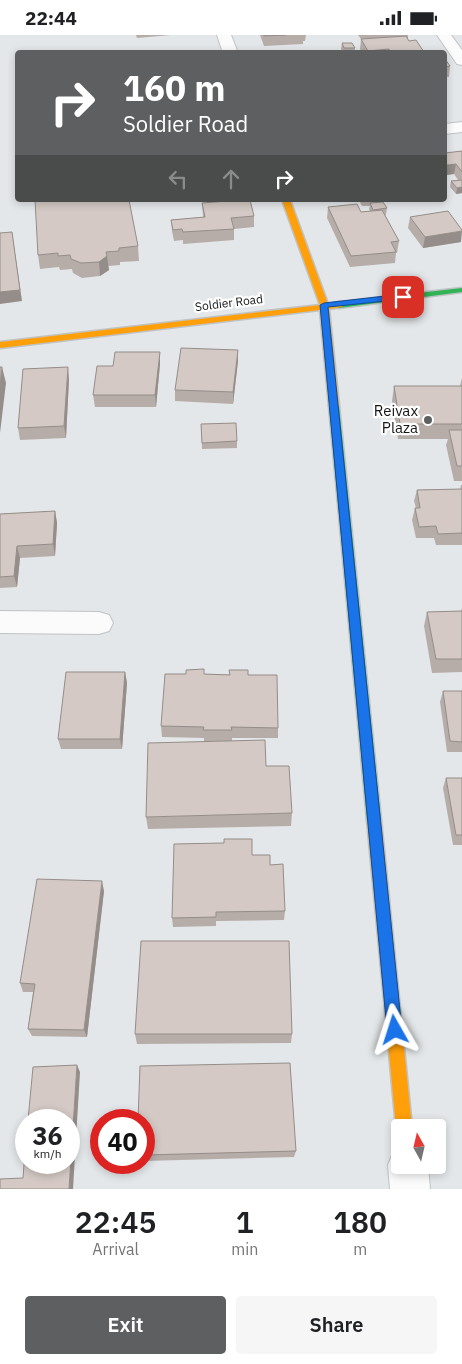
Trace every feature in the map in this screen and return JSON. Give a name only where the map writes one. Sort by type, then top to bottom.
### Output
[{"type":"street","points":[[224,35],[230,50]]},
{"type":"street","points":[[444,35],[462,61]]},
{"type":"street","points":[[447,129],[462,127]]},
{"type":"street","points":[[287,202],[324,305],[403,1119]]},
{"type":"street","name":"Soldier Road","points":[[0,345],[462,290]]},
{"type":"street","points":[[0,622],[99,623]]},
{"type":"street","points":[[409,1174],[410,1189]]},
{"type":"building","points":[[406,36],[409,41],[416,40],[423,50],[367,50],[361,39]]},
{"type":"building","points":[[342,43],[352,43],[355,48],[344,48]]},
{"type":"building","points":[[462,151],[462,172],[456,164],[447,165],[447,153]]},
{"type":"building","points":[[462,180],[462,187],[457,188],[451,181]]},
{"type":"building","points":[[35,202],[129,202],[138,246],[119,248],[119,251],[106,252],[107,256],[99,262],[81,263],[71,259],[70,255],[58,256],[58,253],[38,255]]},
{"type":"building","points":[[250,202],[254,216],[231,218],[234,229],[183,232],[182,229],[173,230],[171,220],[205,217],[202,203]]},
{"type":"building","points":[[383,202],[387,208],[373,210],[370,203]]},
{"type":"building","points":[[357,204],[361,212],[382,210],[399,241],[391,242],[396,252],[351,256],[328,207]]},
{"type":"building","points":[[448,211],[462,231],[425,237],[410,217]]},
{"type":"building","points":[[12,232],[20,290],[0,292],[0,233]]},
{"type":"building","points":[[181,348],[238,350],[233,392],[175,390]]},
{"type":"building","points":[[115,352],[160,352],[155,395],[93,395],[97,366],[113,366]]},
{"type":"building","points":[[0,367],[2,367],[0,386]]},
{"type":"building","points":[[68,367],[64,426],[18,428],[23,369]]},
{"type":"building","points":[[394,386],[462,386],[462,424],[400,424]]},
{"type":"building","points":[[236,423],[237,441],[202,443],[201,424]]},
{"type":"building","points":[[449,430],[462,430],[462,466],[457,466]]},
{"type":"building","points":[[462,489],[462,533],[438,534],[436,526],[419,527],[415,508],[420,508],[417,490]]},
{"type":"building","points":[[55,511],[53,544],[17,546],[14,576],[0,577],[0,514]]},
{"type":"building","points":[[462,611],[462,659],[436,659],[427,612]]},
{"type":"building","points":[[204,669],[204,674],[230,675],[229,670],[248,670],[248,675],[277,675],[278,728],[231,727],[232,730],[203,730],[204,727],[161,726],[165,674],[186,674],[186,670]]},
{"type":"building","points":[[66,672],[125,672],[120,739],[58,739]]},
{"type":"building","points":[[443,691],[462,691],[462,742],[450,741]]},
{"type":"building","points":[[265,740],[266,766],[289,766],[292,813],[146,817],[148,743]]},
{"type":"building","points":[[446,778],[462,778],[462,835],[456,835]]},
{"type":"building","points":[[224,839],[252,839],[252,855],[270,855],[270,865],[283,864],[285,911],[216,912],[216,917],[172,918],[174,844],[224,843]]},
{"type":"building","points":[[37,879],[102,881],[84,1030],[28,1029],[35,984],[20,983]]},
{"type":"building","points":[[141,941],[289,941],[292,1034],[135,1034]]},
{"type":"building","points":[[290,1063],[296,1151],[155,1155],[155,1109],[138,1109],[140,1066]]},
{"type":"building","points":[[77,1065],[74,1109],[29,1109],[33,1067]]},
{"type":"building","points":[[23,1174],[70,1174],[69,1189],[0,1189],[0,1179],[23,1178]]},
{"type":"traffic: fast","points":[[339,305],[462,290]]},
{"type":"traffic: fast","points":[[334,406],[374,820]]},
{"type":"traffic: slow","points":[[287,202],[324,305],[334,406]]},
{"type":"traffic: slow","points":[[0,345],[339,305]]},
{"type":"traffic: slow","points":[[374,820],[403,1119]]},
{"type":"place","name":"Reivax Plaza","points":[[428,420]]},
{"type":"route","points":[[395,1030],[324,305],[403,297]]}]
